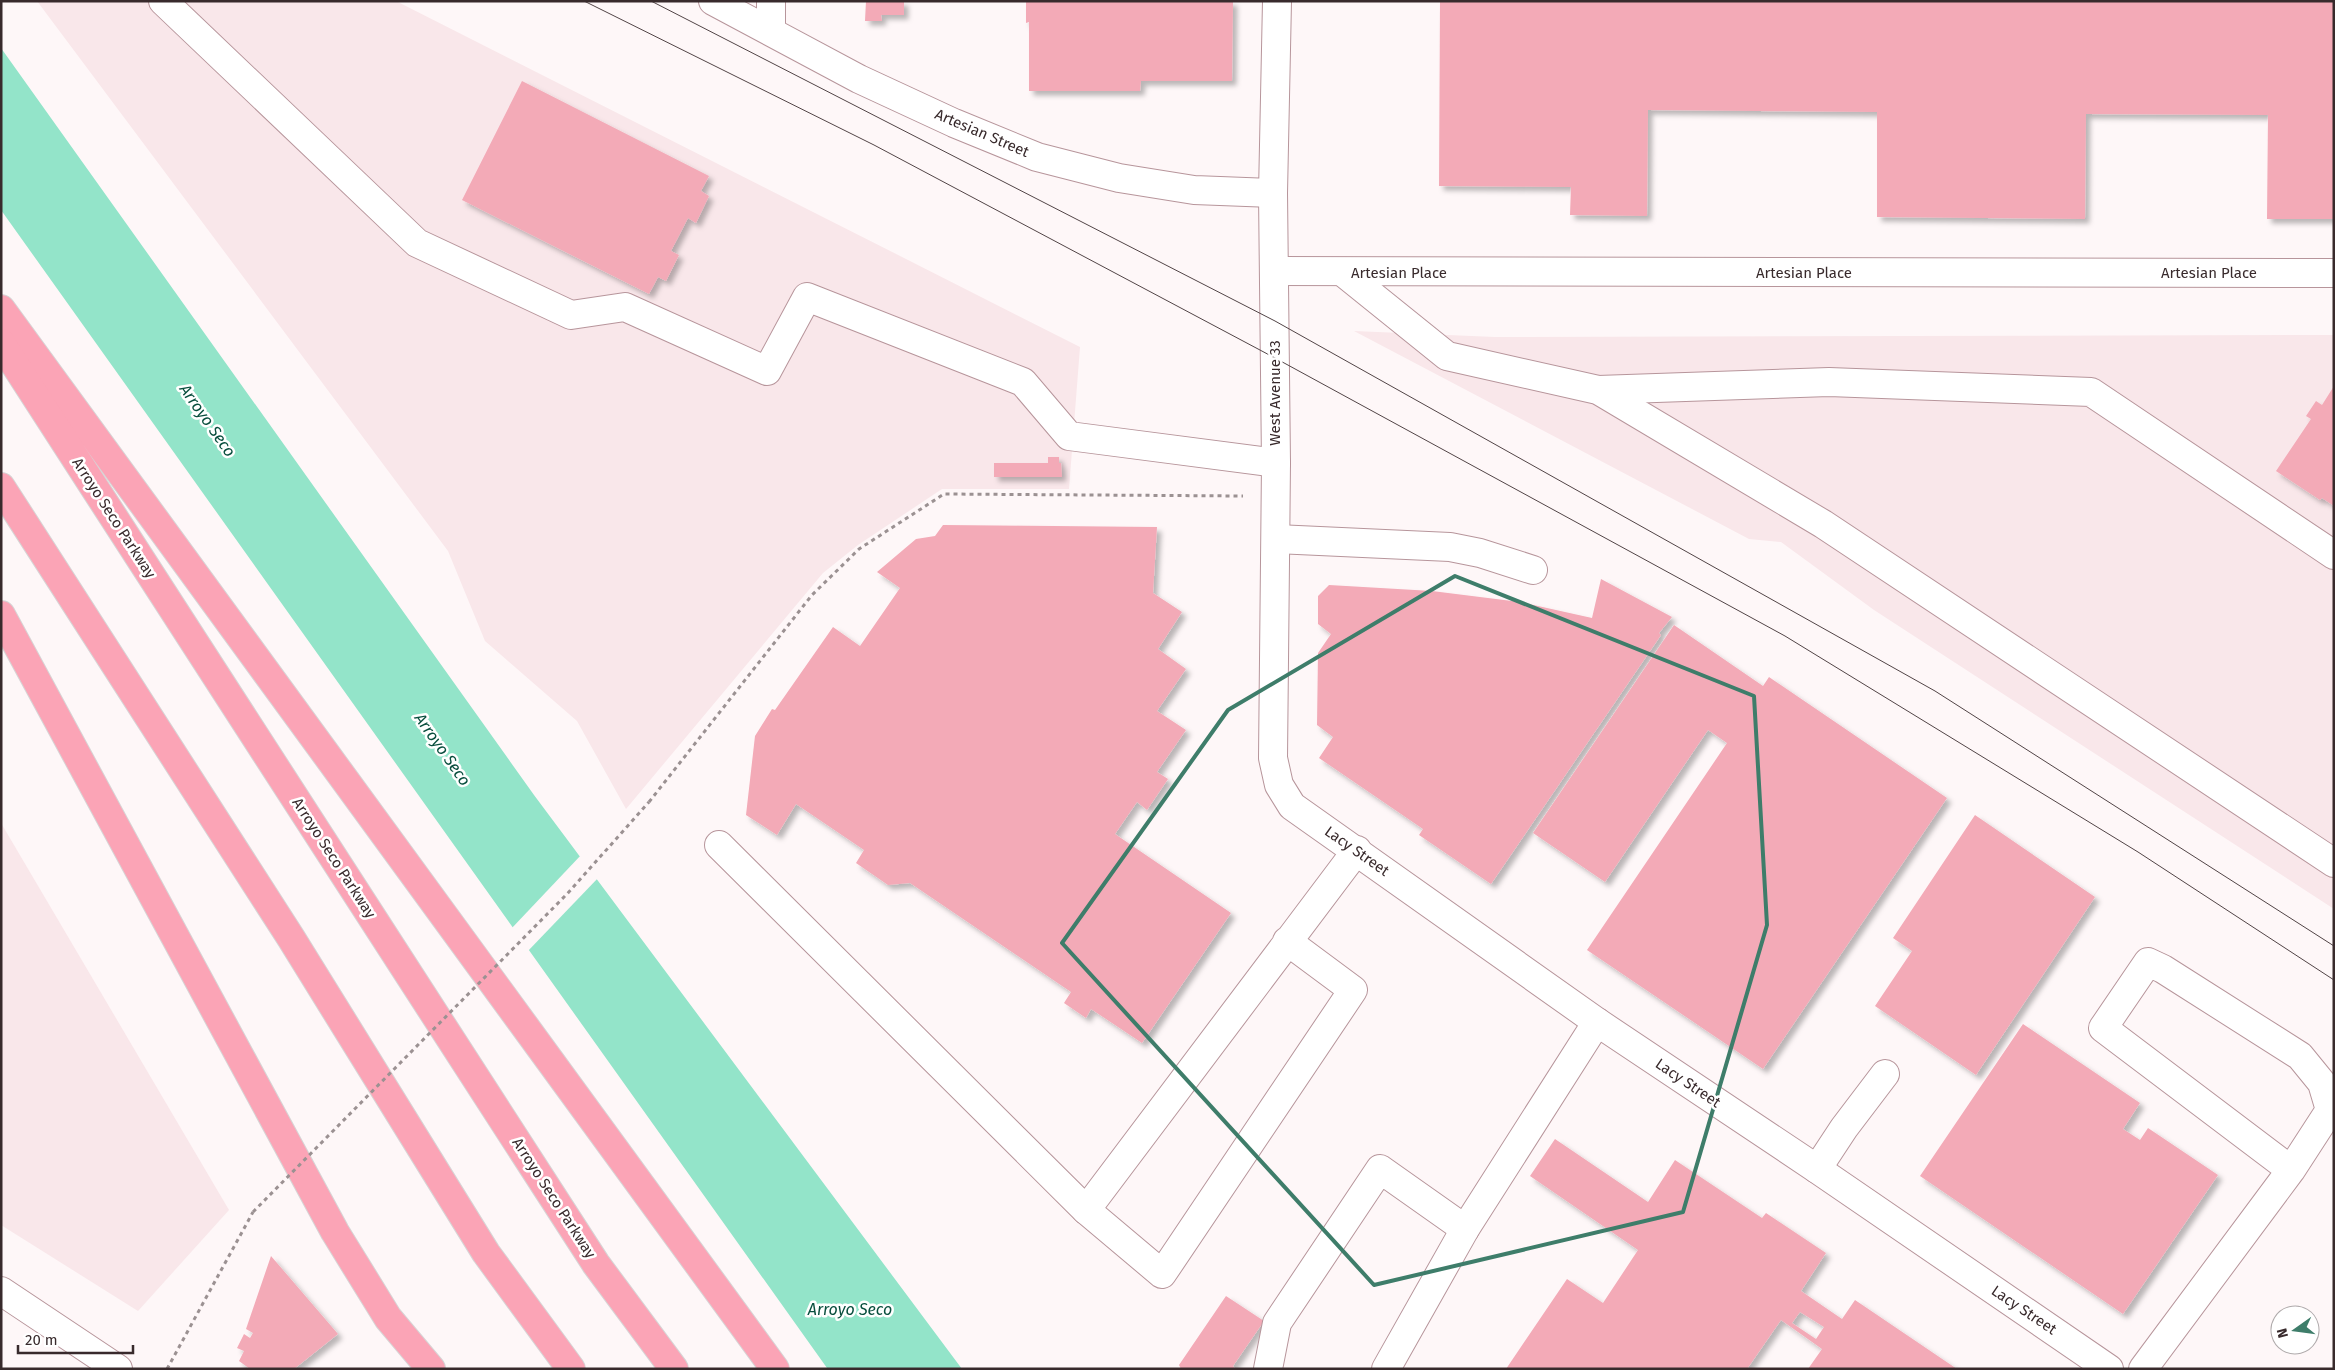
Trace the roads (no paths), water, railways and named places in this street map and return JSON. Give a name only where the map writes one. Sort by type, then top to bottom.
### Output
[{"type":"highway","points":[[1,308],[775,1369]]},
{"type":"highway","name":"Arroyo Seco Parkway","points":[[1,343],[596,1264],[674,1369]]},
{"type":"highway","points":[[1,487],[291,938],[486,1253],[571,1369]]},
{"type":"highway","points":[[1,615],[335,1232],[388,1318],[431,1369]]},
{"type":"street","points":[[163,1],[417,243],[571,315],[625,307],[767,372],[808,297],[1023,382],[1069,436],[1276,463]]},
{"type":"street","name":"Artesian Street","points":[[713,1],[859,79],[954,123],[1037,157],[1119,178],[1194,190],[1273,193]]},
{"type":"street","points":[[771,1],[771,31]]},
{"type":"street","name":"West Avenue 33","points":[[1277,1],[1273,193],[1276,463],[1273,758],[1279,785]]},
{"type":"street","name":"Artesian Place","points":[[1274,271],[1344,273],[2334,274]]},
{"type":"street","points":[[1344,273],[1447,356],[1598,390],[1829,382],[2091,392],[2334,555]]},
{"type":"street","points":[[1598,390],[1823,524],[2334,863]]},
{"type":"street","points":[[1276,539],[1450,547],[1480,553],[1533,570]]},
{"type":"street","name":"Lacy Street","points":[[1279,785],[1292,806],[1357,850],[1597,1022],[1817,1169],[2109,1369]]},
{"type":"street","points":[[719,845],[1086,1210],[1162,1274],[1353,990],[1287,941]]},
{"type":"street","points":[[1086,1210],[1357,850]]},
{"type":"street","points":[[2143,1369],[2294,1165],[2330,1110],[2322,1083],[2300,1056],[2163,969],[2148,962],[2103,1028],[2294,1165]]},
{"type":"street","points":[[1386,1369],[1465,1229],[1597,1022]]},
{"type":"street","points":[[1817,1169],[1844,1128],[1885,1074]]},
{"type":"street","points":[[1268,1369],[1277,1324],[1380,1169],[1465,1229]]},
{"type":"street","points":[[1,1291],[118,1369]]},
{"type":"water","name":"Arroyo Seco","points":[[1,48],[534,795],[962,1369],[827,1368],[1,210]]},
{"type":"tram line","points":[[584,1],[874,145],[1275,358],[1785,636],[2138,852],[2334,980]]},
{"type":"tram line","points":[[651,1],[1275,321],[1935,691],[2334,946]]}]
